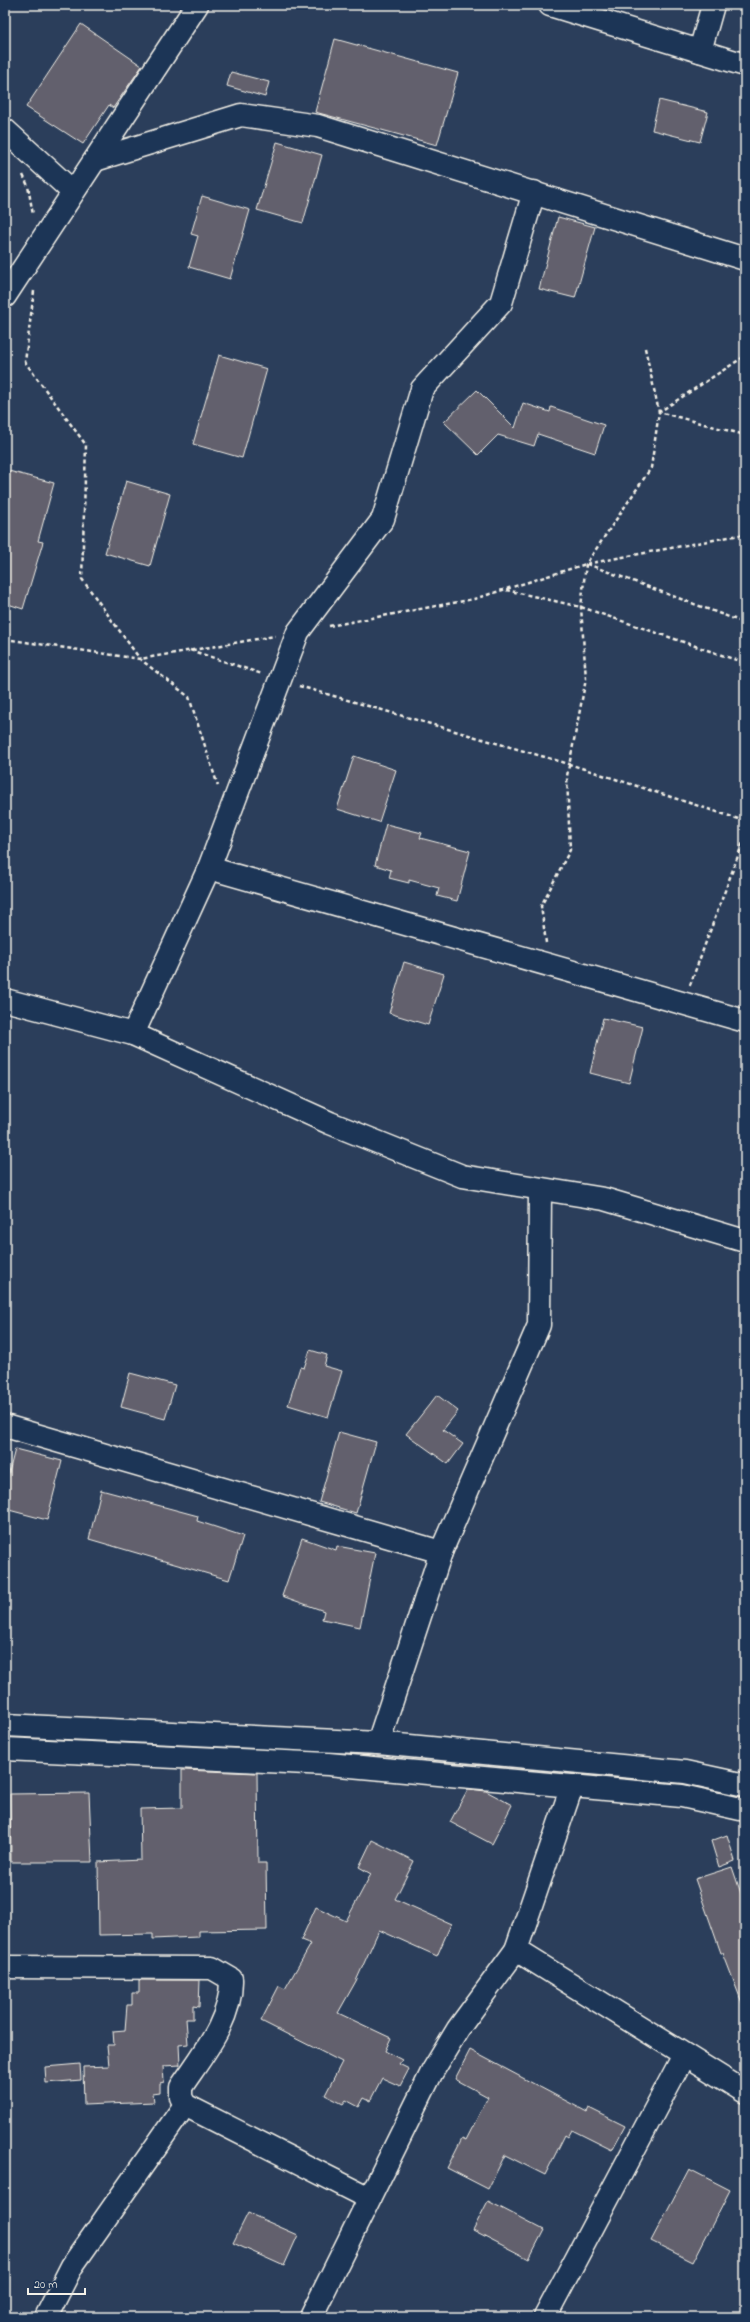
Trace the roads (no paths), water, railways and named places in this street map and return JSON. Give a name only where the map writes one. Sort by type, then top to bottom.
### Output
[{"type":"street","points":[[5,296],[197,5]]},
{"type":"street","points":[[550,5],[745,65]]},
{"type":"street","points":[[700,51],[712,5]]},
{"type":"street","points":[[95,160],[241,115],[318,126],[534,192],[745,259]]},
{"type":"street","points":[[5,130],[74,192]]},
{"type":"street","points":[[133,1034],[208,868],[298,632],[383,519],[422,389],[501,303],[534,192]]},
{"type":"street","points":[[208,868],[684,1002],[745,1021]]},
{"type":"street","points":[[5,1000],[133,1034],[330,1124],[462,1176],[604,1199],[745,1241]]},
{"type":"street","points":[[378,1743],[442,1552],[539,1325],[540,1189]]},
{"type":"street","points":[[5,1426],[442,1552]]},
{"type":"street","points":[[5,1725],[378,1743],[685,1772],[745,1785]]},
{"type":"street","points":[[5,1749],[328,1764],[682,1796],[745,1810]]},
{"type":"street","points":[[311,2317],[432,2072],[458,2029],[516,1950],[572,1786]]},
{"type":"street","points":[[516,1950],[684,2054],[736,2078],[745,2092]]},
{"type":"street","points":[[5,1967],[212,1968],[230,1979],[231,1994],[219,2029],[181,2087],[181,2097],[185,2105],[369,2198]]},
{"type":"street","points":[[545,2317],[684,2054]]},
{"type":"street","points":[[46,2317],[72,2266],[185,2105]]}]
